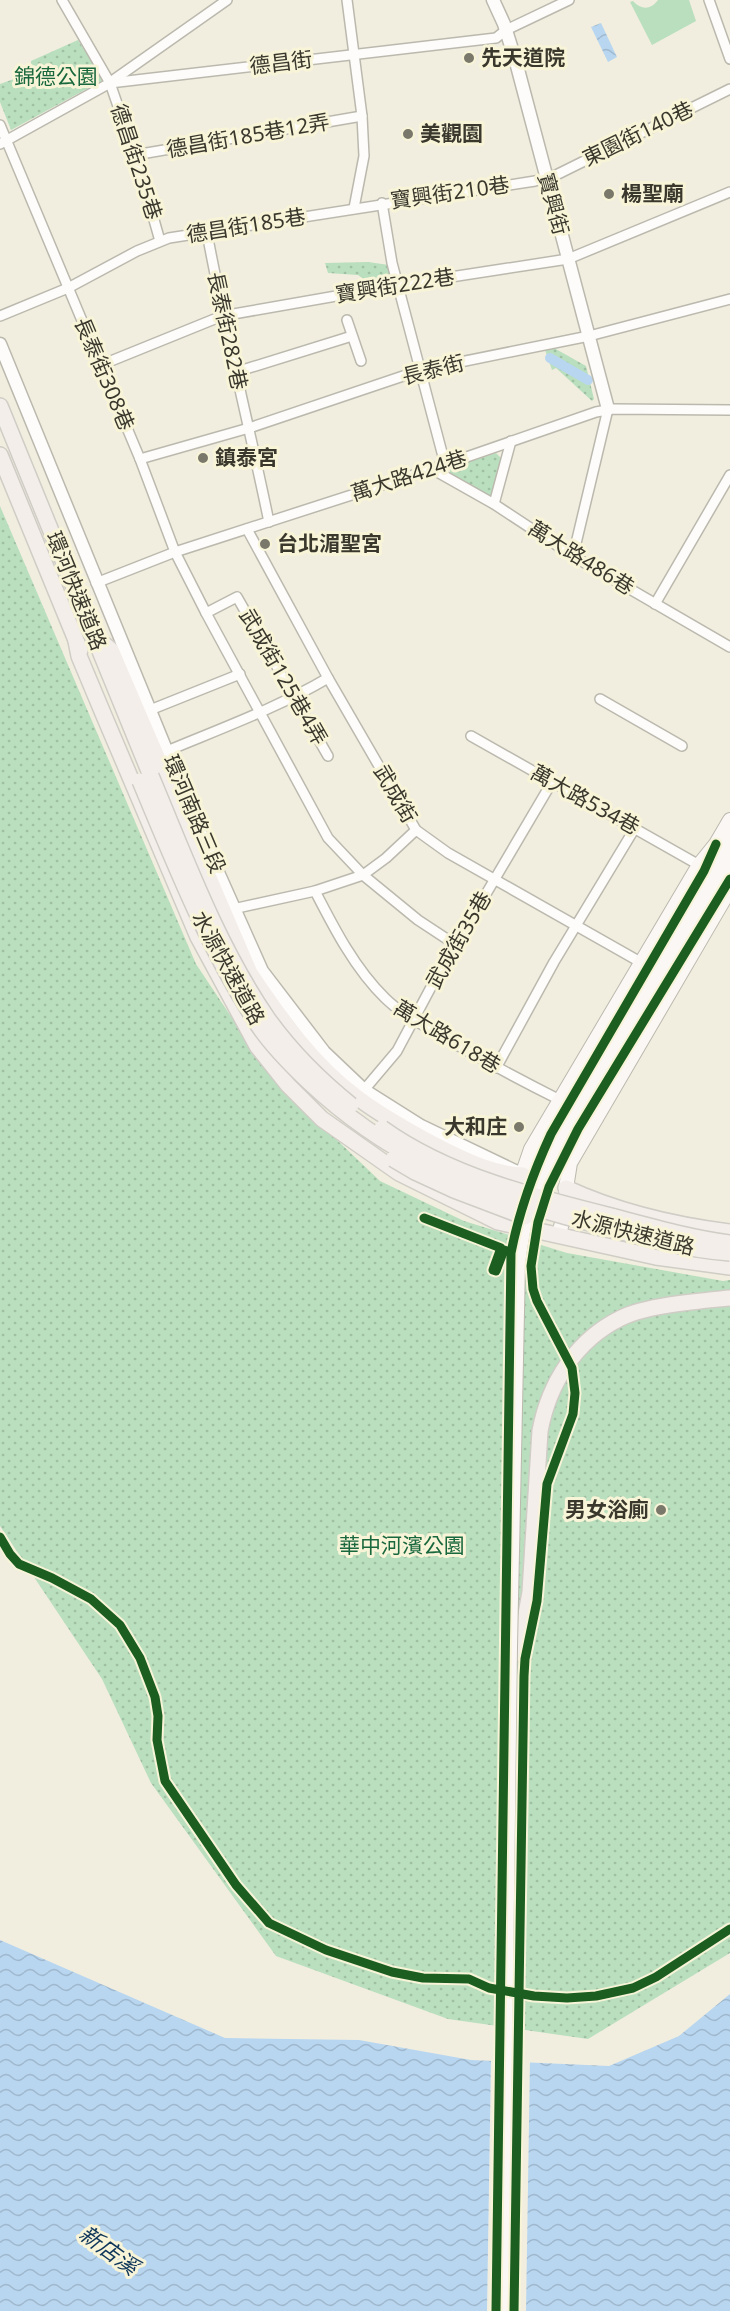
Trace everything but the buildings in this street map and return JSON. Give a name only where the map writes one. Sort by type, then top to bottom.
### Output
[{"type":"highway","name":"環河快速道路","points":[[0,406],[93,634],[146,779]]},
{"type":"highway","name":"環河快速道路","points":[[0,455],[76,641],[146,779]]},
{"type":"highway","points":[[93,634],[111,650],[250,973],[278,1016],[309,1053],[356,1097],[386,1117],[417,1136],[479,1165],[507,1175],[523,1175]]},
{"type":"highway","points":[[76,641],[88,678],[198,937],[257,1046],[288,1085],[322,1119],[399,1173],[498,1222],[656,1257],[728,1262]]},
{"type":"highway","name":"水源快速道路","points":[[146,779],[183,882],[228,975],[259,1026],[287,1060],[325,1097],[394,1149],[434,1170],[533,1208],[674,1245],[728,1262]]},
{"type":"highway","name":"水源快速道路","points":[[146,779],[219,933],[269,1020],[318,1076],[359,1112],[388,1133],[427,1154],[535,1197],[700,1239],[730,1243]]},
{"type":"highway","points":[[259,1026],[280,1065],[327,1112],[383,1153],[415,1172],[454,1190],[525,1217]]},
{"type":"highway","points":[[566,1188],[612,1207],[659,1221],[730,1232]]},
{"type":"highway","points":[[519,1653],[530,1592],[536,1474],[543,1412],[560,1374],[583,1345],[622,1318],[656,1303],[692,1292]]},
{"type":"highway","points":[[622,1318],[661,1308],[730,1298]]},
{"type":"main road","points":[[498,1222],[504,1204],[518,1187],[531,1149],[699,865],[716,844],[730,820]]},
{"type":"main road","points":[[510,2311],[526,1259],[546,1178],[715,877],[730,838]]},
{"type":"main road","points":[[502,2311],[517,1275],[525,1217],[538,1172],[561,1126],[715,877],[730,860]]},
{"type":"main road","points":[[559,1235],[567,1201],[566,1188],[570,1162],[730,889]]},
{"type":"main road","points":[[531,1149],[536,1166],[553,1172],[570,1162]]},
{"type":"street","name":"德昌街235巷","points":[[62,0],[110,83],[135,154],[160,241]]},
{"type":"street","points":[[110,83],[227,0]]},
{"type":"street","points":[[347,0],[362,116],[364,156],[354,208]]},
{"type":"street","name":"寶興街","points":[[494,0],[516,62],[608,410]]},
{"type":"street","name":"德昌街","points":[[3,143],[110,83],[496,38],[506,30],[569,0]]},
{"type":"street","points":[[709,0],[730,59]]},
{"type":"street","name":"東園街140巷","points":[[546,178],[730,88]]},
{"type":"street","name":"德昌街185巷12弄","points":[[135,154],[362,116]]},
{"type":"street","name":"長泰街308巷","points":[[0,125],[3,143],[101,365],[176,552],[206,613],[328,838],[363,875],[418,920],[456,945]]},
{"type":"street","name":"寶興街210巷","points":[[354,208],[546,178]]},
{"type":"street","name":"寶興街222巷","points":[[101,365],[222,316],[399,285],[568,259],[730,192]]},
{"type":"street","points":[[382,203],[392,263],[445,464]]},
{"type":"street","name":"德昌街185巷","points":[[0,316],[68,288],[137,250],[169,238],[354,208]]},
{"type":"street","name":"長泰街282巷","points":[[207,233],[222,316],[269,522]]},
{"type":"street","name":"長泰街","points":[[140,459],[249,428],[421,370],[589,336],[730,299]]},
{"type":"street","points":[[347,320],[361,361]]},
{"type":"street","points":[[236,372],[352,336]]},
{"type":"street","name":"環河南路三段","points":[[0,344],[196,823],[262,971],[324,1052],[364,1090],[420,1126],[523,1175],[566,1188]]},
{"type":"street","points":[[573,556],[608,410]]},
{"type":"street","name":"萬大路424巷","points":[[96,583],[176,552],[608,410],[730,410]]},
{"type":"street","points":[[494,504],[511,441]]},
{"type":"street","name":"萬大路486巷","points":[[432,469],[494,504],[573,556],[730,647]]},
{"type":"street","points":[[655,604],[730,475]]},
{"type":"street","name":"武成街","points":[[247,529],[328,678],[416,830],[447,853],[642,963]]},
{"type":"street","name":"武成街125巷4弄","points":[[206,613],[237,597],[328,756]]},
{"type":"street","points":[[150,710],[240,674]]},
{"type":"street","points":[[167,751],[260,713],[328,678]]},
{"type":"street","points":[[600,699],[682,746]]},
{"type":"street","name":"萬大路534巷","points":[[471,735],[699,865]]},
{"type":"street","name":"武成街35巷","points":[[364,1090],[397,1051],[456,945],[552,782]]},
{"type":"street","points":[[496,1068],[554,962],[578,926],[635,828]]},
{"type":"street","points":[[234,909],[315,891],[363,875],[386,858],[416,830]]},
{"type":"street","name":"萬大路618巷","points":[[315,891],[334,928],[368,978],[386,999],[414,1020],[496,1068],[560,1100]]},
{"type":"green space","points":[[658,0],[689,0],[696,21],[652,45],[630,2],[633,1],[646,8]]},
{"type":"green space","name":"錦德公園","points":[[78,40],[103,80],[11,130],[0,102],[0,84],[31,73],[31,61]]},
{"type":"green space","points":[[368,262],[389,265],[393,283],[373,286],[358,275],[328,273],[325,263]]},
{"type":"green space","points":[[554,348],[586,366],[594,399],[592,401],[556,368],[552,370],[545,350]]},
{"type":"green space","points":[[496,453],[502,459],[494,495],[486,498],[450,477],[450,468]]},
{"type":"green space","name":"華中河濱公園","points":[[0,506],[196,964],[272,1078],[380,1181],[464,1221],[567,1253],[723,1281],[730,1280],[730,1953],[588,2039],[448,2019],[276,1956],[151,1783],[102,1679],[0,1526]]},
{"type":"water","points":[[601,23],[617,57],[608,62],[591,27]]},
{"type":"water","name":"新店溪","points":[[0,1940],[225,2038],[359,2040],[471,2060],[609,2066],[679,2036],[730,1994],[730,2311],[0,2311]]},
{"type":"pier","points":[[491,2058],[530,2060],[526,2311],[487,2311]]},
{"type":"waterway","points":[[550,358],[588,380]]},
{"type":"cycle path","points":[[496,2311],[511,1253],[527,1192],[551,1134],[704,871],[716,844]]},
{"type":"cycle path","points":[[514,2311],[525,1659],[537,1601],[547,1484],[573,1414],[575,1393],[572,1368],[537,1301],[533,1289],[531,1266],[538,1222],[549,1187],[578,1129],[730,879]]},
{"type":"cycle path","points":[[424,1218],[501,1248],[493,1270],[496,1271],[504,1250],[510,1252]]},
{"type":"cycle path","points":[[0,1537],[19,1564],[52,1578],[91,1599],[120,1625],[140,1658],[155,1697],[158,1716],[157,1740],[165,1781],[236,1885],[269,1923],[326,1950],[392,1972],[423,1978],[469,1979],[489,1988],[534,1996],[567,1998],[596,1996],[633,1988],[656,1977],[730,1929]]},
{"type":"place","name":"先天道院","points":[[469,58]]},
{"type":"place","name":"美觀園","points":[[408,134]]},
{"type":"place","name":"楊聖廟","points":[[609,194]]},
{"type":"place","name":"鎮泰宮","points":[[203,458]]},
{"type":"place","name":"台北湄聖宮","points":[[265,544]]},
{"type":"place","name":"大和庄","points":[[519,1127]]},
{"type":"place","name":"男女浴廁","points":[[661,1510]]}]
